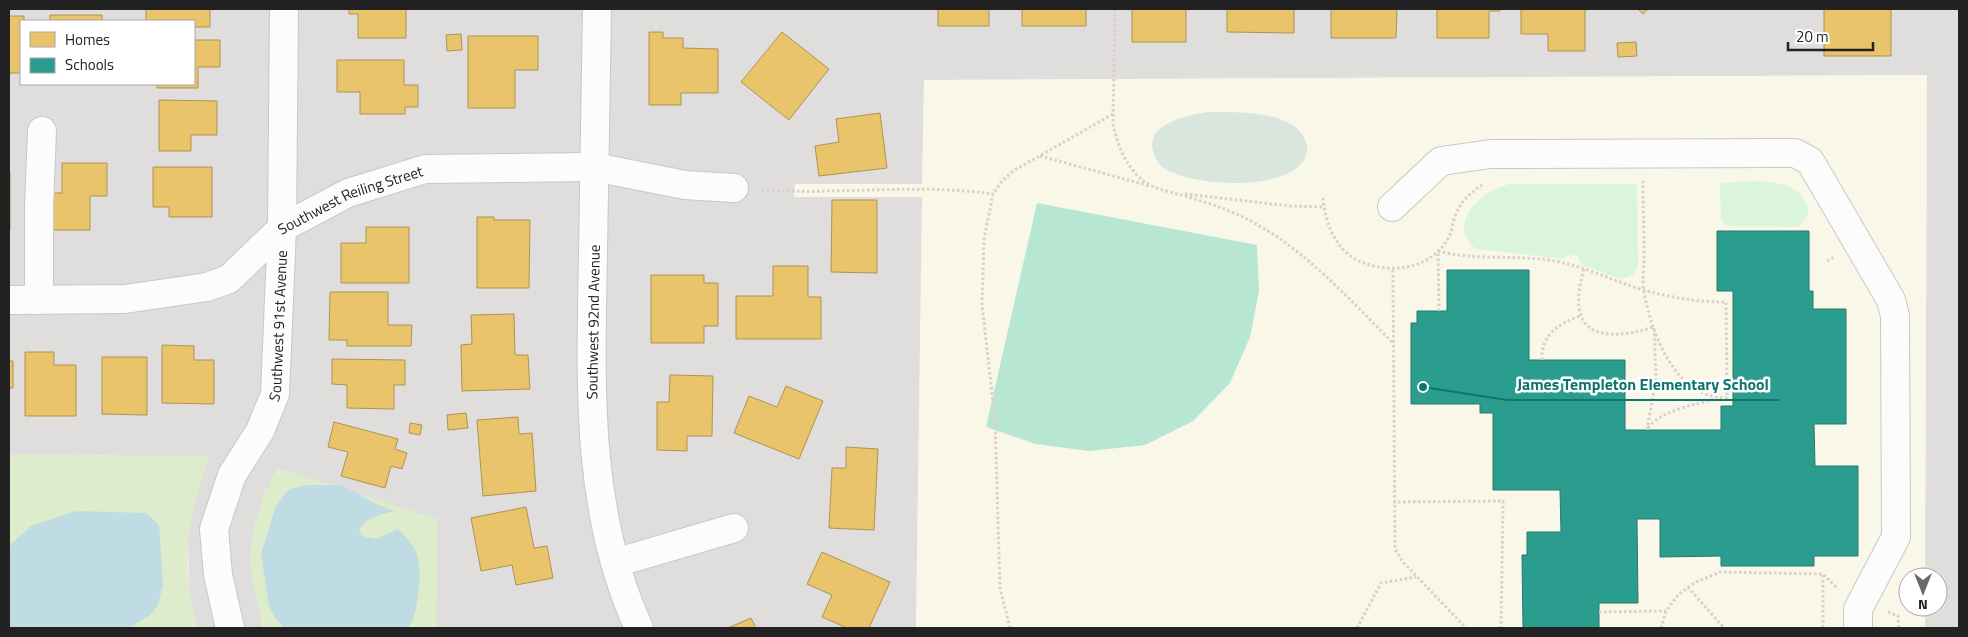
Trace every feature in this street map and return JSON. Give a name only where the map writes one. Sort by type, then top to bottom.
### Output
[{"type":"street","name":"Southwest 91st Avenue","points":[[230,628],[218,575],[214,529],[232,475],[260,431],[274,394],[282,228],[284,9]]},
{"type":"street","name":"Southwest 92nd Avenue","points":[[597,9],[591,369],[594,452],[598,490],[615,563],[639,628]]},
{"type":"street","points":[[39,300],[39,206],[42,131]]},
{"type":"street","points":[[1392,207],[1441,160],[1491,154],[1795,153],[1810,162],[1891,300],[1895,316],[1896,537],[1858,609],[1858,628]]},
{"type":"street","name":"Southwest Reiling Street","points":[[9,300],[125,299],[207,287],[229,279],[282,228],[348,193],[425,170],[594,167],[685,185],[734,188]]},
{"type":"street","points":[[615,563],[734,528]]},
{"type":"path","points":[[1115,9],[1113,114],[1116,136],[1128,164],[1142,180],[1156,188]]},
{"type":"path","points":[[1010,628],[1000,588],[995,420],[982,304],[984,239],[993,194],[1001,182],[1013,171],[1113,114]]},
{"type":"path","points":[[1040,156],[1177,193],[1239,215],[1287,246],[1334,284],[1393,343]]},
{"type":"path","points":[[1438,251],[1451,254],[1538,259],[1584,269],[1644,290],[1687,300],[1726,302],[1727,398],[1719,398],[1700,392],[1673,368],[1663,352],[1644,290],[1643,175]]},
{"type":"path","points":[[1323,198],[1329,228],[1335,240],[1354,259],[1383,269],[1393,270],[1416,265],[1438,251],[1450,235],[1458,209],[1465,198],[1488,181]]},
{"type":"path","points":[[734,188],[791,192],[938,190],[993,194]]},
{"type":"path","points":[[1177,193],[1324,208]]},
{"type":"path","points":[[1438,251],[1439,311]]},
{"type":"path","points":[[1827,261],[1842,254]]},
{"type":"path","points":[[1584,269],[1578,300],[1580,316],[1592,329],[1604,333],[1629,334],[1654,327]]},
{"type":"path","points":[[1393,270],[1395,550],[1403,562],[1466,628]]},
{"type":"path","points":[[1542,360],[1542,346],[1552,331],[1560,324],[1580,316]]},
{"type":"path","points":[[1654,327],[1656,378],[1647,430],[1654,421],[1664,416],[1719,398]]},
{"type":"path","points":[[1394,502],[1502,501],[1501,628]]},
{"type":"path","points":[[1661,628],[1666,611],[1678,594],[1688,587],[1720,572],[1823,574],[1844,594],[1898,616],[1899,628]]},
{"type":"path","points":[[1823,574],[1823,628]]},
{"type":"path","points":[[1357,628],[1381,583],[1417,577]]},
{"type":"path","points":[[1688,587],[1724,628]]},
{"type":"path","points":[[1599,612],[1666,611]]},
{"type":"shaded area","points":[[9,9],[1959,9],[1959,628],[1925,628],[1925,617],[1948,617],[1948,567],[1925,567],[1927,75],[924,80],[916,628],[436,628],[437,519],[266,489],[253,534],[259,609],[263,628],[197,628],[189,591],[188,532],[196,494],[209,457],[9,454]]},
{"type":"shaded area","points":[[1927,75],[1925,567],[1898,567],[1898,617],[1925,617],[1925,628],[916,628],[922,197],[794,197],[795,184],[922,184],[924,80]]},
{"type":"shaded area","points":[[1208,112],[1263,115],[1289,123],[1299,130],[1305,140],[1307,154],[1295,169],[1280,177],[1260,181],[1239,183],[1217,182],[1179,175],[1165,169],[1153,151],[1152,141],[1156,134],[1162,127],[1171,122],[1191,115]]},
{"type":"green space","points":[[1757,181],[1783,184],[1794,189],[1802,197],[1808,208],[1807,216],[1798,227],[1728,226],[1721,221],[1720,183]]},
{"type":"green space","points":[[1510,184],[1637,184],[1638,264],[1634,275],[1621,279],[1582,265],[1577,256],[1570,255],[1562,259],[1476,249],[1467,239],[1464,229],[1471,209],[1489,193],[1499,187]]},
{"type":"green space","points":[[1037,203],[1257,245],[1259,291],[1250,337],[1230,383],[1193,421],[1145,445],[1089,451],[1036,444],[986,427]]},
{"type":"green space","points":[[9,454],[210,457],[195,500],[188,541],[188,583],[197,628],[9,628]]},
{"type":"green space","points":[[278,468],[437,519],[436,628],[264,628],[256,600],[251,568],[252,538],[259,509]]},
{"type":"water","points":[[309,485],[342,485],[374,503],[394,511],[369,520],[359,531],[362,536],[376,539],[398,529],[415,550],[419,565],[419,584],[415,614],[408,628],[285,628],[277,620],[269,606],[261,554],[276,506],[289,489]]},
{"type":"water","points":[[76,511],[146,513],[159,525],[163,585],[158,605],[150,615],[129,628],[9,628],[9,546],[31,526]]},
{"type":"building: Homes","points":[[146,9],[210,9],[210,27],[195,27],[195,20],[146,20]]},
{"type":"building: Homes","points":[[349,9],[406,9],[406,38],[358,38],[358,14],[349,14]]},
{"type":"building: Homes","points":[[938,9],[989,9],[989,26],[938,26]]},
{"type":"building: Homes","points":[[1022,9],[1086,9],[1086,26],[1022,26]]},
{"type":"building: Homes","points":[[1132,9],[1186,9],[1186,42],[1132,42]]},
{"type":"building: Homes","points":[[1227,9],[1294,9],[1294,33],[1227,32]]},
{"type":"building: Homes","points":[[1331,9],[1397,9],[1396,38],[1331,38]]},
{"type":"building: Homes","points":[[1437,9],[1500,9],[1500,11],[1489,11],[1489,38],[1437,38]]},
{"type":"building: Homes","points":[[1521,9],[1585,9],[1585,51],[1548,51],[1548,34],[1521,34]]},
{"type":"building: Homes","points":[[1638,9],[1648,9],[1643,14]]},
{"type":"building: Homes","points":[[1824,9],[1891,9],[1891,56],[1824,56]]},
{"type":"building: Homes","points":[[50,15],[102,15],[102,20],[50,20]]},
{"type":"building: Homes","points":[[9,16],[24,16],[24,20],[20,20],[20,73],[9,73]]},
{"type":"building: Homes","points":[[649,32],[663,32],[663,38],[683,38],[683,48],[718,49],[718,93],[681,93],[681,105],[649,105]]},
{"type":"building: Homes","points":[[782,32],[829,69],[789,120],[741,82]]},
{"type":"building: Homes","points":[[461,34],[462,50],[447,51],[446,35]]},
{"type":"building: Homes","points":[[468,36],[538,36],[538,70],[515,70],[515,108],[468,108]]},
{"type":"building: Homes","points":[[195,40],[220,40],[220,67],[198,67],[198,88],[157,88],[157,85],[195,85]]},
{"type":"building: Homes","points":[[1636,42],[1637,56],[1618,57],[1617,43]]},
{"type":"building: Homes","points":[[337,60],[404,60],[404,85],[418,85],[418,107],[405,107],[405,114],[360,114],[360,92],[337,92]]},
{"type":"building: Homes","points":[[159,100],[217,101],[217,135],[191,135],[191,151],[159,151]]},
{"type":"building: Homes","points":[[880,113],[887,168],[819,176],[815,146],[839,142],[836,119]]},
{"type":"building: Homes","points":[[62,163],[107,163],[107,196],[90,196],[90,230],[51,230],[51,193],[62,193]]},
{"type":"building: Homes","points":[[153,167],[212,167],[212,217],[169,217],[169,207],[153,207]]},
{"type":"building: Homes","points":[[10,172],[10,230],[9,230]]},
{"type":"building: Homes","points":[[832,200],[877,200],[877,273],[831,272]]},
{"type":"building: Homes","points":[[477,217],[494,217],[494,220],[530,220],[529,288],[477,288]]},
{"type":"building: Homes","points":[[366,227],[409,227],[409,283],[341,283],[341,243],[366,243]]},
{"type":"building: Homes","points":[[773,266],[808,266],[808,297],[821,297],[821,339],[736,339],[736,296],[773,296]]},
{"type":"building: Homes","points":[[651,275],[704,275],[704,283],[718,283],[718,326],[704,326],[704,343],[651,343]]},
{"type":"building: Homes","points":[[330,292],[388,292],[388,325],[412,325],[411,346],[347,346],[347,340],[329,340]]},
{"type":"building: Homes","points":[[514,314],[515,355],[528,355],[530,389],[462,391],[461,345],[472,344],[471,315]]},
{"type":"building: Homes","points":[[162,345],[194,346],[194,360],[214,360],[214,404],[162,403]]},
{"type":"building: Homes","points":[[25,352],[54,352],[54,365],[76,365],[76,416],[25,416]]},
{"type":"building: Homes","points":[[102,357],[147,357],[147,415],[102,414]]},
{"type":"building: Homes","points":[[332,359],[405,360],[405,385],[394,385],[394,409],[347,408],[347,385],[332,384]]},
{"type":"building: Homes","points":[[9,361],[13,361],[13,388],[9,388]]},
{"type":"building: Homes","points":[[670,375],[713,376],[712,436],[687,436],[687,451],[657,450],[657,402],[669,402]]},
{"type":"building: Homes","points":[[786,386],[823,401],[799,459],[734,433],[749,396],[777,407]]},
{"type":"building: Homes","points":[[466,413],[468,428],[448,430],[447,415]]},
{"type":"building: Homes","points":[[518,417],[519,434],[532,433],[536,491],[483,496],[477,420]]},
{"type":"building: Homes","points":[[334,422],[398,439],[395,449],[407,453],[402,469],[391,466],[385,488],[341,476],[348,452],[328,447]]},
{"type":"building: Homes","points":[[410,423],[422,425],[420,435],[409,433]]},
{"type":"building: Homes","points":[[846,447],[878,449],[874,530],[829,528],[832,468],[846,468]]},
{"type":"building: Homes","points":[[526,507],[534,548],[547,546],[553,578],[516,585],[512,565],[481,571],[471,518]]},
{"type":"building: Homes","points":[[822,552],[890,582],[869,628],[847,628],[822,617],[832,595],[807,584]]},
{"type":"building: Homes","points":[[751,618],[756,628],[728,628]]},
{"type":"building: Schools","points":[[1717,231],[1809,231],[1809,291],[1813,291],[1813,309],[1846,309],[1846,424],[1814,424],[1815,466],[1858,466],[1858,556],[1814,556],[1814,566],[1721,566],[1721,556],[1660,557],[1660,519],[1637,519],[1638,603],[1599,603],[1599,628],[1523,628],[1522,555],[1527,555],[1527,532],[1561,532],[1560,490],[1493,490],[1493,413],[1480,413],[1480,404],[1411,404],[1411,323],[1417,323],[1417,311],[1447,311],[1447,270],[1529,270],[1529,360],[1625,360],[1625,430],[1721,430],[1721,406],[1733,406],[1733,291],[1717,291]]},
{"type":"place","name":"James Templeton Elementary School","points":[[1423,387]]}]
